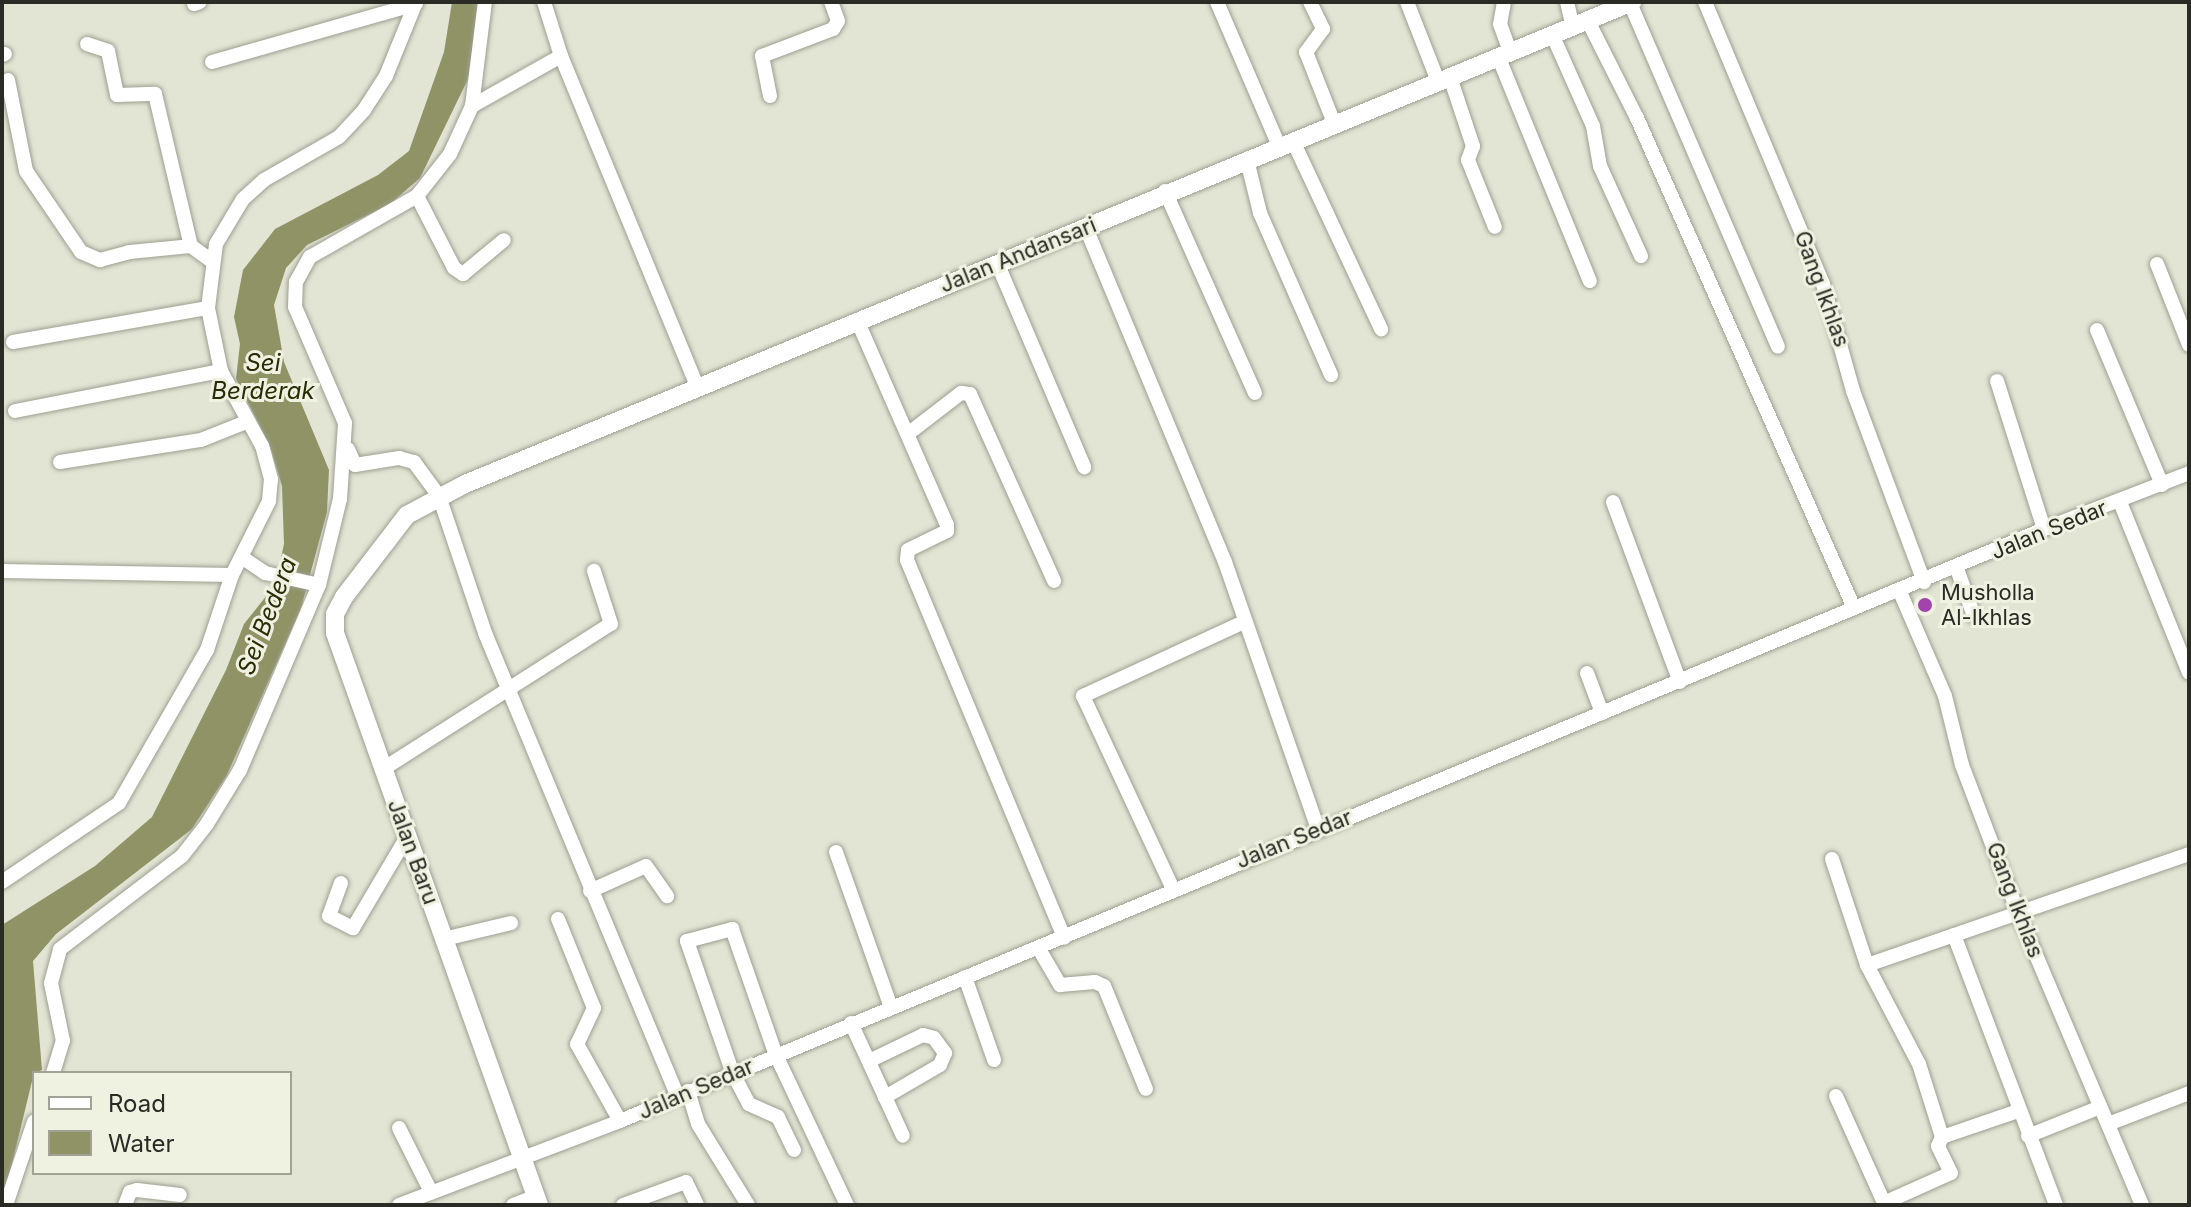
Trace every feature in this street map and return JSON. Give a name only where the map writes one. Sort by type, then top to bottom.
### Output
[{"type":"street","points":[[485,2],[472,106],[450,154],[417,196],[310,257],[296,282],[295,307],[345,433],[349,463],[408,459],[423,469],[439,496],[509,693],[590,891],[698,1124],[748,1205]]},
{"type":"street","points":[[544,2],[561,56],[698,388]]},
{"type":"street","points":[[770,96],[762,56],[833,29],[838,21],[831,2]]},
{"type":"street","points":[[1217,2],[1381,329]]},
{"type":"street","points":[[1310,2],[1323,29],[1306,52],[1334,123]]},
{"type":"street","points":[[1407,2],[1473,146],[1468,160],[1495,227]]},
{"type":"street","points":[[1504,2],[1500,24],[1504,53],[1590,281]]},
{"type":"street","points":[[1567,2],[1637,118],[1854,608]]},
{"type":"street","points":[[1631,2],[1778,347]]},
{"type":"street","name":"Jalan Andansari","points":[[407,515],[439,496],[857,320],[998,265],[1165,191],[1631,2]]},
{"type":"street","name":"Gang Ikhlas","points":[[1705,2],[1823,284],[1853,391],[1924,582]]},
{"type":"street","points":[[212,62],[416,3]]},
{"type":"street","points":[[2,882],[119,803],[207,650],[232,575],[269,501],[271,479],[262,446],[246,422],[221,371],[208,308],[212,261],[228,219],[243,199],[264,180],[339,137],[364,110],[386,76],[404,23],[416,3]]},
{"type":"street","points":[[1552,34],[1593,126],[1600,166],[1641,256]]},
{"type":"street","points":[[87,44],[108,51],[117,95],[149,91],[160,103],[191,246],[212,261]]},
{"type":"street","points":[[472,106],[561,56]]},
{"type":"street","points":[[8,80],[26,171],[81,252],[100,260],[191,246]]},
{"type":"street","points":[[1247,160],[1260,213],[1331,375]]},
{"type":"street","points":[[1165,191],[1255,393]]},
{"type":"street","points":[[417,196],[454,268],[463,274],[504,240]]},
{"type":"street","points":[[1086,228],[1159,398],[1318,829]]},
{"type":"street","points":[[2157,264],[2189,345]]},
{"type":"street","points":[[998,265],[1084,467]]},
{"type":"street","points":[[13,342],[208,308]]},
{"type":"street","points":[[857,320],[909,433],[947,531],[905,554],[1064,938]]},
{"type":"street","points":[[2097,330],[2162,485]]},
{"type":"street","points":[[15,411],[221,371]]},
{"type":"street","points":[[1997,381],[2044,529]]},
{"type":"street","points":[[909,433],[961,393],[970,394],[1054,581]]},
{"type":"street","points":[[60,462],[201,440],[246,422]]},
{"type":"street","points":[[54,1071],[63,1041],[51,983],[60,949],[182,856],[207,824],[240,770],[313,585],[340,499],[345,433]]},
{"type":"street","name":"Jalan Sedar","points":[[399,1205],[620,1121],[851,1023],[1039,949],[1318,829],[1854,608],[1957,569],[2044,529],[2189,473]]},
{"type":"street","points":[[1613,502],[1680,682]]},
{"type":"street","points":[[2120,502],[2189,673]]},
{"type":"street","name":"Jalan Baru","points":[[407,515],[335,614],[335,633],[525,1155],[538,1201]]},
{"type":"street","points":[[243,558],[265,573],[313,585]]},
{"type":"street","points":[[1957,569],[1974,616]]},
{"type":"street","points":[[2,571],[232,575]]},
{"type":"street","points":[[383,769],[509,693],[611,624],[594,571]]},
{"type":"street","name":"Gang Ikhlas","points":[[1900,592],[1945,696],[1962,765],[2019,915],[2142,1205]]},
{"type":"street","points":[[1173,889],[1083,696],[1244,622]]},
{"type":"street","points":[[1587,673],[1602,713]]},
{"type":"street","points":[[341,883],[329,916],[353,928],[408,835]]},
{"type":"street","points":[[836,852],[891,1007]]},
{"type":"street","points":[[1867,965],[2189,854]]},
{"type":"street","points":[[1832,859],[1867,965],[1919,1064],[1942,1137],[1938,1146],[1951,1173],[1884,1203],[1836,1096]]},
{"type":"street","points":[[590,891],[646,866],[667,896]]},
{"type":"street","points":[[558,919],[594,1008],[577,1044],[620,1121]]},
{"type":"street","points":[[444,939],[511,923]]},
{"type":"street","points":[[794,1150],[778,1117],[749,1104],[733,1074],[687,941],[732,929],[776,1055],[847,1205]]},
{"type":"street","points":[[1954,935],[2056,1205]]},
{"type":"street","points":[[1039,949],[1060,985],[1095,982],[1104,986],[1146,1089]]},
{"type":"street","points":[[965,977],[994,1060]]},
{"type":"street","points":[[851,1023],[903,1136]]},
{"type":"street","points":[[869,1061],[923,1035],[934,1038],[945,1053],[940,1065],[885,1097]]},
{"type":"street","points":[[2108,1124],[2189,1093]]},
{"type":"street","points":[[2028,1136],[2100,1107]]},
{"type":"street","points":[[1942,1137],[2018,1111]]},
{"type":"street","points":[[6,1205],[32,1128]]},
{"type":"street","points":[[399,1128],[431,1192]]},
{"type":"street","points":[[623,1205],[686,1182],[697,1205]]},
{"type":"street","points":[[125,1205],[130,1192],[137,1190],[180,1195]]},
{"type":"street","points":[[513,1205],[538,1201]]},
{"type":"water","name":"Sei Berderak","points":[[452,2],[480,2],[470,75],[420,178],[390,204],[307,245],[286,268],[274,305],[284,362],[329,470],[327,512],[301,608],[227,775],[192,829],[56,934],[33,961],[42,1070],[32,1071],[2,1205],[2,925],[95,866],[152,817],[226,670],[244,624],[275,585],[284,544],[282,486],[270,446],[236,379],[240,344],[234,317],[243,270],[275,229],[378,175],[409,151],[444,52]]},
{"type":"place","name":"Musholla Al-Ikhlas","points":[[1925,605]]},
{"type":"water label","name":"Sei Bedera","points":[[267,616]]}]
